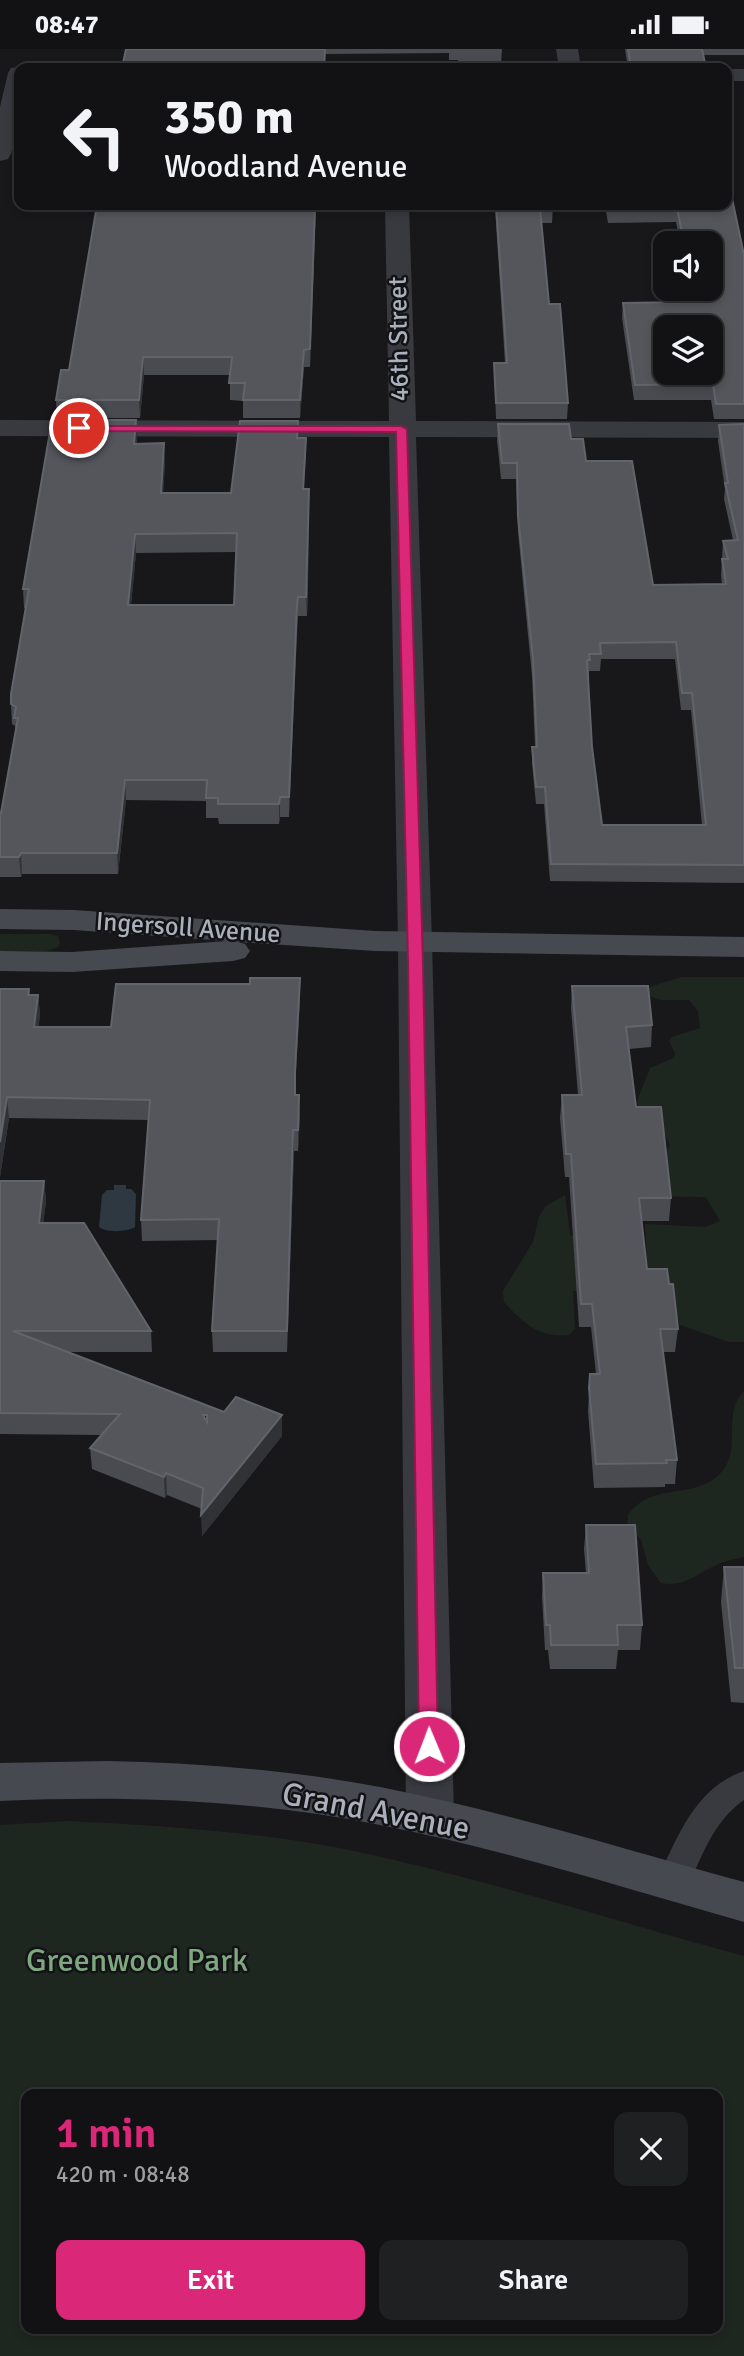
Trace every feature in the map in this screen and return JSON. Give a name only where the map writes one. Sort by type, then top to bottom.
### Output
[{"type":"main road","name":"Ingersoll Avenue","points":[[0,919],[74,919],[375,941],[744,947]]},
{"type":"main road","name":"Ingersoll Avenue","points":[[0,961],[72,962],[375,941]]},
{"type":"main road","name":"Grand Avenue","points":[[0,1782],[177,1782],[320,1796],[430,1817],[744,1902]]},
{"type":"street","points":[[0,154],[14,94]]},
{"type":"street","name":"46th Street","points":[[397,210],[415,942],[430,1817]]},
{"type":"street","points":[[0,428],[744,430]]},
{"type":"lane","points":[[673,1882],[704,1819],[725,1794],[744,1784]]},
{"type":"green space","points":[[0,934],[50,934],[58,936],[60,943],[58,947],[47,951],[0,951]]},
{"type":"green space","points":[[681,977],[744,977],[744,1342],[729,1342],[680,1325],[669,1290],[573,1291],[575,1329],[569,1335],[548,1334],[532,1328],[504,1302],[503,1291],[533,1242],[539,1216],[546,1206],[565,1195],[570,1235],[581,1238],[648,1278],[645,1224],[705,1227],[720,1221],[706,1197],[645,1196],[670,1145],[661,1126],[639,1115],[637,1101],[650,1068],[674,1058],[675,1053],[669,1041],[672,1037],[700,1028],[698,1011],[689,1000],[661,1000],[643,994],[650,987]]},
{"type":"green space","points":[[744,1391],[744,1557],[719,1564],[683,1582],[661,1583],[648,1565],[641,1539],[627,1528],[628,1515],[650,1497],[702,1485],[724,1469],[731,1450],[734,1409]]},
{"type":"green space","name":"Greenwood Park","points":[[69,1821],[141,1825],[248,1834],[319,1844],[452,1874],[744,1956],[744,2356],[0,2356],[0,1825]]},
{"type":"shaded area","points":[[114,1185],[126,1185],[126,1189],[131,1189],[136,1194],[135,1227],[117,1231],[99,1227],[102,1195],[107,1190],[114,1190]]},
{"type":"building","points":[[126,49],[325,49],[324,63],[123,63]]},
{"type":"building","points":[[628,49],[702,49],[705,63],[630,63]]},
{"type":"building","points":[[732,198],[744,255],[744,404],[716,404],[713,385],[723,385],[723,315],[653,315],[653,385],[635,385],[623,303],[723,301],[723,231],[682,231],[677,210],[732,210]]},
{"type":"building","points":[[96,210],[315,210],[310,349],[304,350],[300,400],[243,400],[245,383],[229,383],[232,357],[143,357],[139,400],[56,400],[61,370],[69,370]]},
{"type":"building","points":[[496,210],[540,210],[549,304],[560,304],[568,403],[496,403],[494,363],[507,363]]},
{"type":"building","points":[[52,420],[136,420],[134,444],[164,443],[161,493],[231,493],[240,421],[298,421],[297,438],[306,438],[303,489],[309,489],[306,597],[298,597],[297,605],[289,797],[280,797],[279,804],[218,804],[218,798],[206,798],[207,780],[125,780],[117,853],[21,853],[19,857],[0,857],[0,813],[18,718],[14,718],[16,707],[11,704],[11,694],[29,589],[23,589]],"holes":[[[237,533],[234,605],[128,605],[135,534]]]},
{"type":"building","points":[[498,424],[569,424],[571,439],[583,439],[586,461],[632,461],[653,585],[726,584],[722,559],[728,559],[723,541],[738,540],[725,483],[728,483],[719,425],[744,424],[744,865],[551,864],[545,787],[536,787],[532,747],[537,747],[533,659],[518,516],[517,463],[502,463]],"holes":[[[676,642],[682,693],[692,693],[706,825],[602,825],[592,747],[587,660],[590,660],[589,654],[601,654],[600,643]]]},
{"type":"building","points":[[250,978],[300,978],[295,1071],[295,1095],[299,1095],[298,1130],[293,1130],[287,1331],[212,1331],[219,1219],[141,1220],[150,1100],[7,1097],[0,1142],[0,989],[29,989],[28,995],[38,995],[34,1027],[111,1027],[116,984],[250,984]]},
{"type":"building","points":[[572,986],[648,986],[652,1025],[626,1027],[636,1107],[661,1107],[671,1198],[639,1198],[647,1269],[667,1269],[669,1284],[673,1284],[678,1329],[660,1329],[677,1460],[666,1460],[667,1463],[596,1464],[589,1388],[590,1374],[600,1374],[592,1304],[581,1304],[571,1154],[566,1154],[562,1095],[582,1095]]},
{"type":"building","points":[[0,1181],[44,1181],[39,1223],[84,1223],[151,1331],[13,1331],[224,1412],[236,1397],[282,1415],[201,1515],[203,1488],[166,1473],[164,1477],[90,1448],[120,1414],[0,1413]]},
{"type":"building","points":[[586,1525],[635,1525],[642,1625],[617,1625],[618,1645],[551,1645],[550,1625],[546,1625],[543,1573],[589,1573]]},
{"type":"building","points":[[724,1567],[744,1567],[744,1668],[735,1668]]},
{"type":"route","points":[[79,428],[401,429],[416,962],[429,1746]]}]
